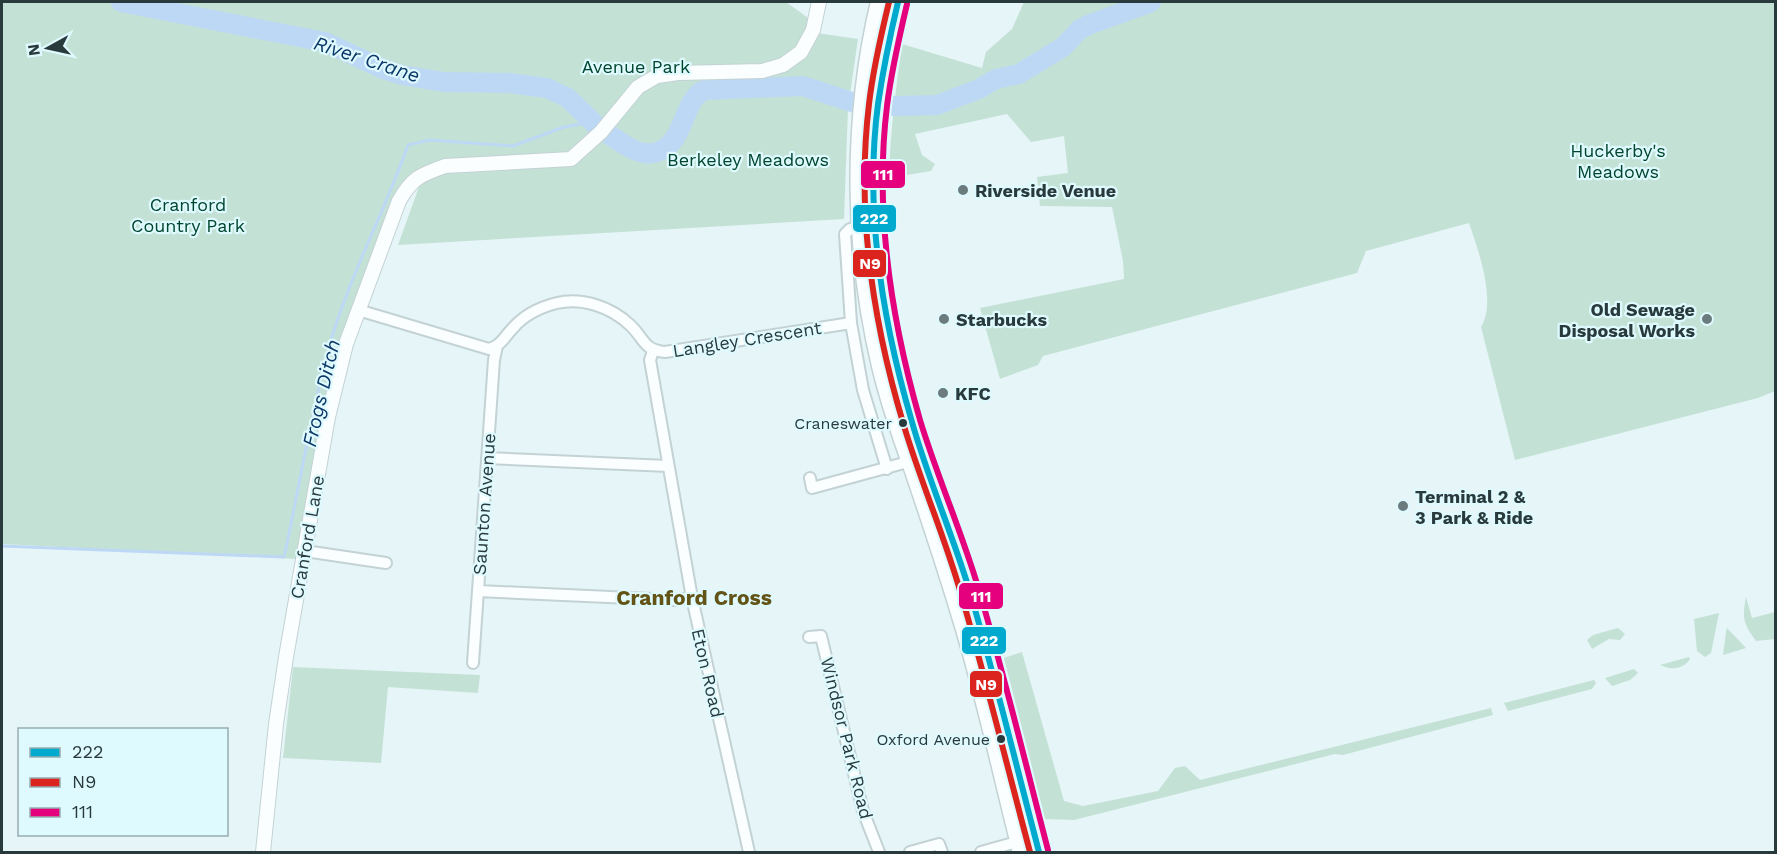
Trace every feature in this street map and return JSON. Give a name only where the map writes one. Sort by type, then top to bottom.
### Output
[{"type":"highway","points":[[880,2],[860,192],[864,269],[875,341],[888,393],[968,582],[1029,846]]},
{"type":"highway","points":[[874,75],[898,2]]},
{"type":"highway","points":[[870,114],[873,199],[879,273],[917,460]]},
{"type":"street","name":"Cranford Lane","points":[[263,852],[276,724],[331,406],[346,344],[399,201],[408,185],[415,179],[445,166],[571,159],[601,132],[638,87],[657,76],[678,73],[762,71],[783,65],[801,52],[813,30],[819,2]]},
{"type":"street","points":[[861,226],[850,229],[845,234],[851,323],[862,390],[887,469]]},
{"type":"street","name":"Langley Crescent","points":[[497,346],[527,316],[546,306],[573,301],[606,308],[630,325],[653,351],[665,352],[851,323]]},
{"type":"street","points":[[358,310],[476,345],[489,348],[497,346]]},
{"type":"street","name":"Saunton Avenue","points":[[473,663],[494,360],[497,346]]},
{"type":"street","name":"Eton Road","points":[[653,351],[650,360],[692,598],[749,852]]},
{"type":"street","points":[[487,458],[668,466]]},
{"type":"street","points":[[812,488],[917,460]]},
{"type":"street","points":[[305,551],[386,563]]},
{"type":"street","points":[[478,591],[674,600],[692,598]]},
{"type":"street","name":"Windsor Park Road","points":[[809,637],[821,636],[863,811],[879,852]]},
{"type":"street","points":[[910,852],[939,844],[942,852]]},
{"type":"street","points":[[981,852],[1029,846]]},
{"type":"green space","name":"Cranford Country Park","points":[[2,2],[786,2],[807,17],[817,33],[858,39],[848,108],[844,219],[398,245],[420,184],[447,171],[571,164],[559,152],[446,161],[411,176],[404,183],[388,212],[349,320],[323,425],[296,559],[2,544]]},
{"type":"green space","name":"Huckerby's Meadows","points":[[1024,2],[1775,2],[1775,391],[1758,398],[1515,460],[1481,327],[1487,304],[1487,290],[1469,223],[1366,251],[1357,273],[1043,356],[1038,365],[1000,379],[980,308],[1124,279],[1123,261],[1112,207],[1040,206],[1037,177],[1068,173],[1064,136],[1031,142],[1007,114],[915,134],[922,155],[935,164],[931,171],[889,178],[891,144],[902,44],[982,68],[986,52],[1012,29]]},
{"type":"green space","points":[[1746,597],[1752,618],[1775,612],[1775,639],[1756,641],[1746,625],[1744,610]]},
{"type":"green space","points":[[1719,613],[1711,653],[1705,657],[1697,651],[1694,619]]},
{"type":"green space","points":[[1618,628],[1625,634],[1620,640],[1609,639],[1592,649],[1587,640],[1593,635]]},
{"type":"green space","points":[[1727,628],[1746,648],[1723,655]]},
{"type":"green space","points":[[1022,652],[1064,801],[1083,806],[1158,791],[1175,768],[1185,766],[1200,780],[1491,708],[1493,715],[1343,755],[1335,754],[1074,820],[1045,819],[1004,658]]},
{"type":"green space","points":[[1689,657],[1687,663],[1680,667],[1668,668],[1660,665]]},
{"type":"green space","points":[[293,667],[480,675],[478,693],[388,687],[381,763],[283,758]]},
{"type":"green space","points":[[1634,669],[1638,673],[1630,680],[1612,686],[1605,678]]},
{"type":"green space","points":[[1594,680],[1596,683],[1592,689],[1508,711],[1504,703]]},
{"type":"waterway","name":"River Crane","points":[[121,2],[325,42],[383,69],[402,75],[444,82],[509,83],[547,88],[568,98],[601,130]]},
{"type":"waterway","name":"River Crane","points":[[610,135],[641,153],[655,153],[662,150],[676,137],[692,101],[705,90],[803,86],[858,104],[937,105],[979,89],[996,79],[1019,74],[1063,47],[1079,30],[1088,25],[1151,2]]},
{"type":"waterway","name":"Frogs Ditch","points":[[2,546],[284,557],[328,351],[355,273],[408,145],[430,140],[513,146],[564,127],[591,122]]},
{"type":"transit line","name":"N9","points":[[889,2],[873,78],[866,145],[866,226],[876,307],[904,426],[961,594],[1030,852]]},
{"type":"transit line","name":"222","points":[[898,2],[880,91],[874,144],[875,225],[884,305],[912,422],[969,589],[1039,852]]},
{"type":"transit line","name":"111","points":[[907,4],[891,80],[883,146],[884,225],[893,304],[920,420],[978,587],[1006,685],[1048,850]]},
{"type":"place","name":"Riverside Venue","points":[[963,190]]},
{"type":"place","name":"Starbucks","points":[[944,319]]},
{"type":"place","name":"Old Sewage Disposal Works","points":[[1707,319]]},
{"type":"place","name":"KFC","points":[[943,393]]},
{"type":"place","name":"Craneswater","points":[[903,423]]},
{"type":"place","name":"Terminal 2 & 3 Park & Ride","points":[[1403,506]]},
{"type":"place","name":"Oxford Avenue","points":[[1001,739]]},
{"type":"district","name":"Cranford Cross","points":[[694,597]]},
{"type":"park label","name":"Avenue Park","points":[[636,66]]},
{"type":"park label","name":"Berkeley Meadows","points":[[748,159]]}]
